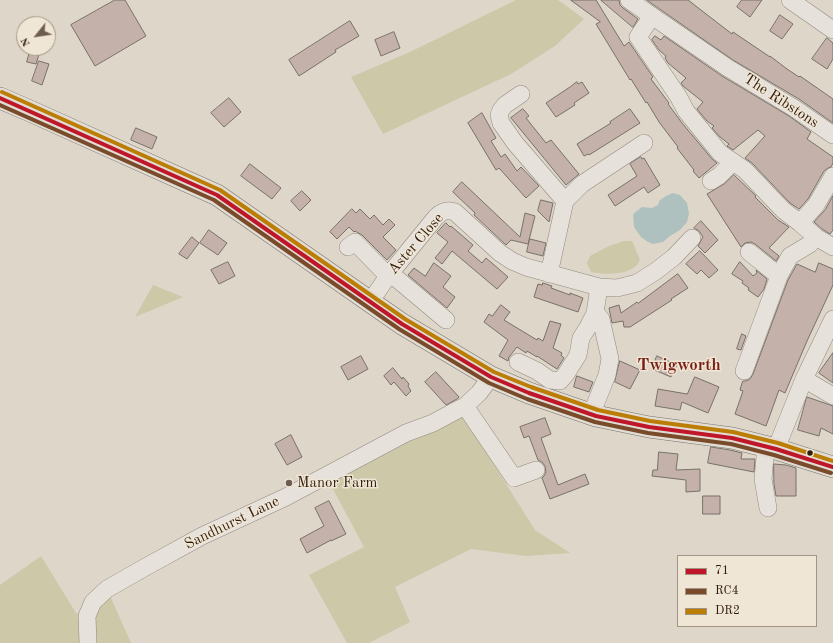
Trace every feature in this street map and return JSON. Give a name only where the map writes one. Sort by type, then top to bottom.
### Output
[{"type":"main road","points":[[0,98],[217,195],[402,324],[491,377],[529,393],[591,414],[649,427],[732,438],[771,447],[833,467]]},
{"type":"street","name":"The Ribstons","points":[[629,0],[728,68],[794,108],[833,135]]},
{"type":"street","points":[[790,0],[833,30]]},
{"type":"street","points":[[652,16],[638,37],[678,96],[686,111],[727,157],[745,170],[784,210],[816,237],[833,247]]},
{"type":"street","points":[[521,94],[505,105],[501,110],[499,115],[500,123],[515,143],[565,201]]},
{"type":"street","points":[[549,274],[565,201],[582,184],[644,143]]},
{"type":"street","points":[[711,182],[718,176],[727,157]]},
{"type":"street","points":[[800,223],[816,205],[833,176]]},
{"type":"street","name":"Aster Close","points":[[370,302],[389,274],[440,213],[445,210],[455,212],[500,253],[512,261],[549,274],[599,287],[617,288],[637,283],[674,257],[687,240]]},
{"type":"street","points":[[744,371],[779,276],[790,256],[810,244],[816,237]]},
{"type":"street","points":[[348,247],[355,242],[389,274],[446,320]]},
{"type":"street","points":[[749,252],[779,276]]},
{"type":"street","points":[[518,362],[537,371],[550,380],[560,381],[578,355],[581,338],[595,312],[599,287]]},
{"type":"street","points":[[591,414],[607,375],[610,359],[600,319],[595,312]]},
{"type":"street","points":[[768,508],[763,479],[771,447],[833,321]]},
{"type":"street","name":"Sandhurst Lane","points":[[88,643],[87,616],[93,602],[107,590],[202,536],[286,497],[406,433],[433,423],[465,406],[479,393],[491,377]]},
{"type":"street","points":[[804,379],[833,396]]},
{"type":"street","points":[[465,406],[514,478],[536,470]]},
{"type":"shaded area","points":[[516,0],[558,0],[584,19],[555,46],[511,74],[383,134],[351,77],[410,52]]},
{"type":"shaded area","points":[[673,193],[680,195],[687,203],[689,214],[687,222],[680,230],[663,242],[653,244],[648,242],[641,237],[634,227],[633,214],[642,207],[652,208],[658,205],[660,200]]},
{"type":"shaded area","points":[[624,241],[632,241],[640,260],[632,269],[625,272],[611,274],[591,272],[587,263],[590,256],[609,246]]},
{"type":"shaded area","points":[[153,285],[183,297],[135,317]]},
{"type":"shaded area","points":[[459,409],[535,530],[570,553],[526,556],[471,549],[395,587],[410,622],[369,643],[347,643],[309,575],[364,547],[326,476]]},
{"type":"shaded area","points":[[41,556],[76,613],[87,616],[107,589],[131,643],[0,643],[0,585]]},
{"type":"building","points":[[115,0],[125,0],[146,36],[95,66],[71,25]]},
{"type":"building","points":[[571,0],[596,0],[624,46],[629,42],[653,77],[651,79],[669,103],[668,104],[682,123],[717,163],[699,178],[659,122],[631,79],[630,80],[596,24],[600,22]]},
{"type":"building","points":[[601,0],[619,0],[620,5],[623,8],[638,19],[633,27]]},
{"type":"building","points":[[647,0],[688,0],[732,34],[733,32],[833,99],[833,123],[799,99],[733,60]]},
{"type":"building","points":[[742,0],[762,0],[750,17],[737,7]]},
{"type":"building","points":[[780,15],[793,24],[782,39],[770,31]]},
{"type":"building","points":[[350,21],[359,36],[335,50],[336,52],[299,76],[289,60]]},
{"type":"building","points":[[394,32],[400,48],[381,56],[375,40]]},
{"type":"building","points":[[655,36],[661,40],[664,36],[722,76],[789,116],[811,132],[807,139],[833,157],[831,167],[824,171],[808,199],[799,209],[790,203],[752,163],[745,158],[765,136],[758,130],[733,150],[727,146],[729,144],[720,137],[712,128],[714,126],[707,121],[697,109],[703,102],[683,86],[681,83],[686,78],[668,63],[665,58],[666,56],[659,50],[652,40]]},
{"type":"building","points":[[827,38],[833,43],[833,59],[827,69],[812,59]]},
{"type":"building","points":[[29,56],[38,56],[36,64],[27,62]]},
{"type":"building","points":[[39,61],[49,64],[42,85],[32,81]]},
{"type":"building","points":[[577,82],[578,84],[582,82],[589,93],[574,103],[575,105],[556,117],[546,103]]},
{"type":"building","points":[[229,98],[241,112],[224,127],[211,113]]},
{"type":"building","points":[[523,109],[529,116],[526,118],[546,143],[551,140],[579,174],[566,185],[511,118]]},
{"type":"building","points":[[630,109],[640,123],[589,155],[584,156],[577,144],[611,123],[610,122]]},
{"type":"building","points":[[482,113],[496,138],[491,141],[501,157],[505,154],[517,171],[521,167],[539,186],[526,198],[499,168],[496,170],[468,123]]},
{"type":"building","points":[[136,128],[157,137],[152,149],[131,140]]},
{"type":"building","points":[[641,157],[642,159],[644,158],[660,185],[648,193],[644,187],[615,206],[608,195],[637,176],[630,164]]},
{"type":"building","points":[[250,164],[281,188],[272,199],[241,176]]},
{"type":"building","points":[[734,175],[778,220],[789,227],[769,248],[779,256],[776,261],[751,242],[745,243],[741,247],[707,194],[724,184]]},
{"type":"building","points":[[462,182],[520,237],[525,213],[535,216],[528,244],[511,240],[506,245],[474,215],[475,213],[453,192]]},
{"type":"building","points":[[302,191],[311,200],[300,211],[291,201]]},
{"type":"building","points":[[833,196],[833,230],[830,234],[814,222],[825,210]]},
{"type":"building","points":[[541,200],[553,203],[549,222],[538,211]]},
{"type":"building","points":[[352,209],[356,213],[360,209],[370,219],[374,215],[383,225],[389,219],[395,225],[383,237],[396,250],[387,260],[362,235],[355,231],[354,232],[349,227],[337,239],[330,232]]},
{"type":"building","points":[[701,221],[718,240],[705,253],[698,246],[703,237],[699,231],[694,228]]},
{"type":"building","points":[[446,223],[473,245],[468,251],[482,263],[486,258],[508,277],[497,289],[452,251],[442,264],[435,258],[448,242],[437,233]]},
{"type":"building","points":[[209,230],[227,243],[218,255],[200,243]]},
{"type":"building","points":[[192,237],[199,243],[187,259],[179,254]]},
{"type":"building","points":[[530,239],[546,243],[543,256],[527,252]]},
{"type":"building","points":[[700,251],[718,270],[709,278],[701,270],[697,274],[686,264]]},
{"type":"building","points":[[228,262],[235,276],[219,284],[211,270]]},
{"type":"building","points":[[740,262],[753,276],[757,273],[756,270],[767,279],[764,289],[758,297],[748,290],[749,288],[742,283],[743,281],[732,274]]},
{"type":"building","points":[[434,263],[451,276],[443,287],[455,297],[447,308],[408,275],[414,268],[425,276]]},
{"type":"building","points":[[819,263],[833,269],[833,285],[785,393],[779,390],[766,426],[735,414],[743,391],[740,390],[742,383],[743,381],[750,379],[753,374],[788,280],[797,264],[815,272]]},
{"type":"building","points":[[678,274],[688,288],[671,299],[672,300],[630,327],[624,327],[623,321],[612,323],[609,308],[619,305],[621,313],[637,302],[638,303]]},
{"type":"building","points":[[543,283],[552,286],[551,288],[583,298],[578,312],[534,297],[538,284],[542,285]]},
{"type":"building","points":[[501,305],[510,312],[504,320],[537,340],[538,338],[543,341],[550,321],[561,324],[553,348],[562,353],[561,355],[564,358],[557,369],[537,356],[527,351],[526,353],[517,347],[509,357],[508,361],[499,356],[508,340],[484,322],[489,314],[492,316]]},
{"type":"building","points":[[742,334],[746,336],[741,350],[737,349]]},
{"type":"building","points":[[833,353],[833,383],[819,373]]},
{"type":"building","points":[[361,356],[368,369],[348,380],[341,367]]},
{"type":"building","points":[[657,356],[677,365],[671,377],[652,369]]},
{"type":"building","points":[[620,361],[640,370],[630,389],[615,382]]},
{"type":"building","points":[[393,368],[402,379],[403,377],[409,384],[408,386],[411,391],[406,396],[394,382],[391,385],[384,376]]},
{"type":"building","points":[[436,372],[459,397],[446,405],[425,382]]},
{"type":"building","points":[[577,376],[593,382],[589,392],[574,387]]},
{"type":"building","points":[[695,377],[719,387],[708,413],[682,402],[680,410],[655,406],[658,389],[687,394]]},
{"type":"building","points":[[807,397],[833,406],[833,434],[821,428],[819,436],[798,430]]},
{"type":"building","points":[[545,418],[551,434],[541,438],[558,485],[585,474],[589,484],[550,499],[542,478],[546,472],[545,466],[538,460],[529,436],[524,438],[520,427]]},
{"type":"building","points":[[291,435],[302,457],[287,465],[275,444]]},
{"type":"building","points":[[711,447],[742,453],[741,459],[755,459],[754,472],[708,463]]},
{"type":"building","points":[[659,452],[678,454],[676,470],[700,469],[700,491],[686,492],[686,480],[652,476],[653,470],[657,470]]},
{"type":"building","points":[[774,464],[796,468],[796,496],[776,496],[774,484]]},
{"type":"building","points":[[703,496],[720,496],[720,514],[703,514]]},
{"type":"building","points":[[329,501],[346,534],[307,553],[300,539],[324,526],[315,508]]},
{"type":"transit line","name":"DR2","points":[[2,92],[220,190],[405,319],[494,372],[531,387],[598,410],[650,421],[733,432],[778,443],[833,461]]},
{"type":"transit line","name":"71","points":[[0,98],[217,195],[402,324],[491,377],[529,393],[596,416],[649,427],[732,438],[776,449],[833,467]]},
{"type":"transit line","name":"RC4","points":[[0,105],[214,200],[399,329],[489,383],[527,399],[595,422],[648,433],[731,444],[774,455],[831,473]]},
{"type":"place","name":"Manor Farm","points":[[289,483]]},
{"type":"district","name":"Twigworth","points":[[679,366]]}]
